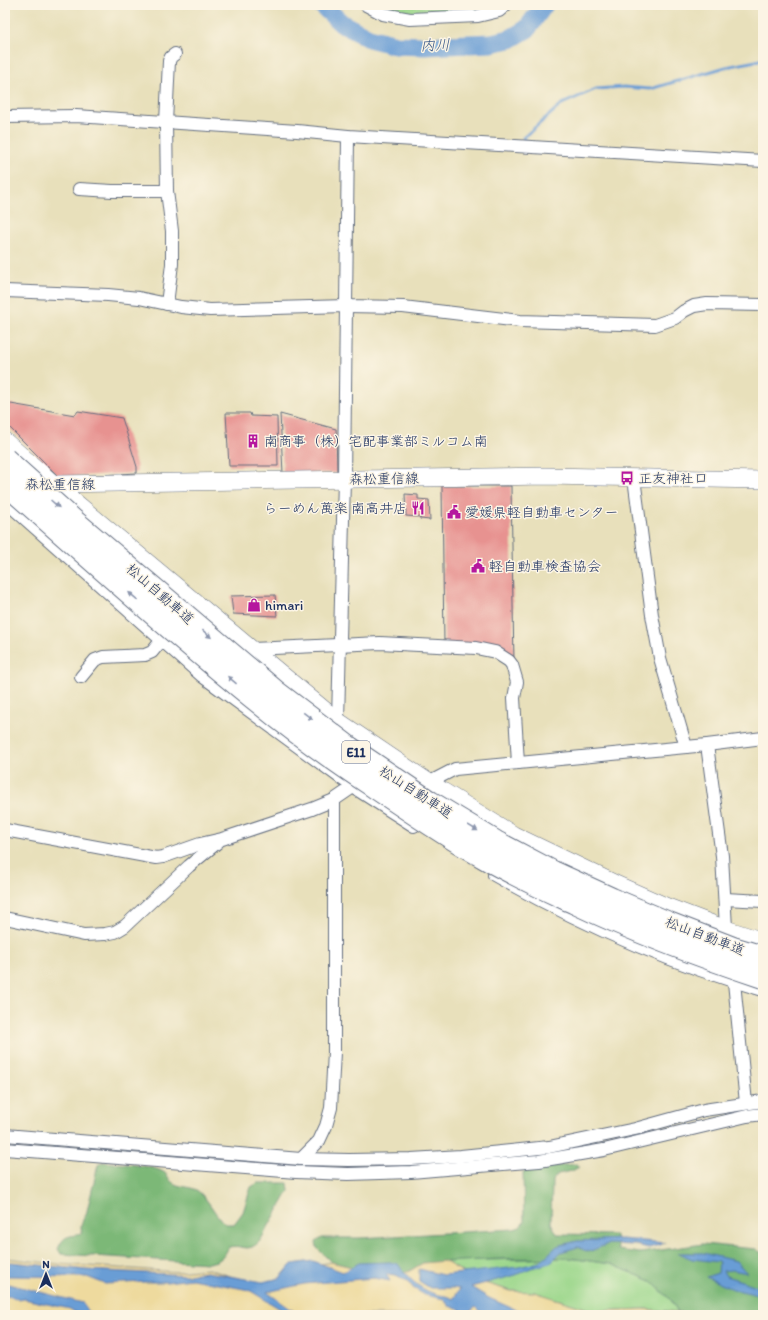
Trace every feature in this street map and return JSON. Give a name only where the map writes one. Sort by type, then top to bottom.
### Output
[{"type":"highway","name":"松山自動車道","points":[[5,459],[74,521],[275,692],[350,748],[430,802],[496,842],[560,875],[671,924],[733,948],[763,957]]},
{"type":"highway","name":"松山自動車道","points":[[5,483],[104,571],[263,707],[340,764],[420,818],[485,858],[544,889],[591,911],[664,942],[727,966],[763,977]]},
{"type":"main road","name":"森松重信線","points":[[5,483],[55,484],[546,476],[763,480]]},
{"type":"street","points":[[366,5],[383,14],[410,19],[478,16],[498,11],[506,5]]},
{"type":"street","points":[[167,304],[172,257],[172,231],[167,191],[166,122],[169,61],[175,54]]},
{"type":"street","points":[[5,117],[76,116],[297,131],[348,136],[763,160]]},
{"type":"street","points":[[338,720],[344,479],[348,136]]},
{"type":"street","points":[[79,189],[112,191],[167,191]]},
{"type":"street","points":[[5,291],[108,295],[139,298],[167,304],[210,310],[346,306],[403,307],[520,321],[655,324],[675,318],[694,306],[707,304],[763,305]]},
{"type":"street","points":[[5,440],[55,484],[338,720],[430,782],[514,834],[668,906],[763,940]]},
{"type":"street","points":[[634,478],[652,615],[660,658],[686,747]]},
{"type":"street","points":[[5,501],[202,676],[353,787],[464,858],[518,888],[602,930],[680,963],[734,982],[763,990]]},
{"type":"street","points":[[81,677],[95,660],[103,657],[145,655],[152,652],[161,641]]},
{"type":"street","points":[[253,649],[380,643],[476,648],[495,652],[509,660],[517,682],[514,698],[518,763]]},
{"type":"street","points":[[5,830],[156,858],[200,844],[222,839],[334,800],[353,787],[430,782],[456,769],[707,745],[763,738]]},
{"type":"street","points":[[707,745],[722,856],[726,928]]},
{"type":"street","points":[[300,1159],[319,1140],[326,1126],[331,1108],[334,1036],[334,800]]},
{"type":"street","points":[[5,918],[84,935],[95,936],[115,932],[136,916],[188,866],[222,839]]},
{"type":"street","points":[[725,899],[763,901]]},
{"type":"street","points":[[734,982],[746,1103]]},
{"type":"street","points":[[5,1135],[300,1159],[411,1159],[476,1155],[549,1147],[635,1129],[704,1110],[763,1101]]},
{"type":"street","points":[[5,1149],[296,1172],[348,1174],[410,1172],[539,1161],[597,1151],[763,1114]]},
{"type":"green space","points":[[373,5],[499,5],[478,13],[410,16]]},
{"type":"green space","points":[[102,1162],[144,1166],[165,1173],[173,1183],[198,1191],[225,1224],[234,1224],[243,1212],[251,1187],[258,1183],[288,1183],[289,1191],[260,1241],[256,1245],[248,1248],[234,1246],[229,1247],[219,1260],[212,1262],[208,1263],[61,1254],[58,1249],[65,1238],[82,1234],[81,1224],[86,1215],[98,1165]]},
{"type":"green space","points":[[577,1164],[579,1167],[572,1171],[558,1174],[552,1181],[551,1223],[557,1234],[615,1235],[618,1250],[640,1253],[703,1244],[756,1249],[763,1254],[763,1315],[706,1315],[678,1312],[671,1300],[651,1281],[611,1264],[569,1258],[502,1259],[423,1263],[408,1272],[360,1269],[331,1262],[317,1248],[316,1242],[322,1238],[359,1238],[514,1229],[520,1227],[524,1222],[523,1172],[528,1168]]},
{"type":"green space","points":[[569,1258],[611,1264],[651,1281],[671,1300],[678,1312],[644,1309],[594,1311],[534,1292],[511,1291],[478,1281],[444,1261]]},
{"type":"sand","points":[[5,1258],[58,1264],[177,1272],[208,1269],[266,1287],[297,1269],[331,1262],[360,1269],[408,1272],[423,1263],[444,1261],[478,1281],[511,1291],[534,1292],[594,1311],[644,1309],[706,1315],[5,1315]]},
{"type":"water","points":[[622,1239],[665,1243],[649,1248],[636,1245],[608,1244],[588,1252],[578,1247],[561,1252],[550,1263],[531,1268],[516,1275],[471,1287],[489,1298],[527,1315],[484,1315],[476,1307],[468,1313],[449,1306],[444,1299],[425,1295],[413,1288],[409,1282],[396,1275],[386,1274],[390,1281],[374,1278],[304,1284],[267,1292],[299,1315],[290,1315],[249,1290],[192,1279],[167,1282],[105,1284],[87,1277],[5,1276],[5,1263],[11,1262],[87,1270],[188,1275],[206,1272],[263,1282],[280,1278],[292,1264],[313,1261],[343,1272],[359,1263],[390,1262],[398,1264],[409,1278],[429,1292],[453,1299],[460,1289],[430,1288],[419,1281],[419,1269],[443,1275],[519,1267],[540,1262],[557,1246],[577,1241]]},
{"type":"water","points":[[678,1253],[703,1253],[736,1261],[747,1273],[732,1270],[723,1271],[726,1276],[763,1288],[763,1296],[732,1289],[706,1277],[718,1273],[719,1262],[692,1259]]},
{"type":"water","points":[[5,1283],[83,1303],[91,1315],[79,1315],[70,1309],[5,1296]]},
{"type":"building","points":[[5,403],[75,415],[78,411],[122,418],[137,467],[137,473],[59,477],[5,423]]},
{"type":"building","name":"南商事（株）宅配事業部ミルコム南","points":[[226,413],[250,413],[251,416],[277,417],[278,466],[229,466]]},
{"type":"building","points":[[280,414],[336,429],[337,473],[283,473]]},
{"type":"building","name":"軽自動車検査協会","points":[[442,486],[511,486],[514,664],[494,653],[444,645]]},
{"type":"building","name":"らーめん萬楽 南高井店","points":[[405,494],[418,495],[418,499],[429,500],[430,520],[420,519],[420,517],[406,516]]},
{"type":"building","name":"himari","points":[[275,595],[277,616],[233,614],[231,596]]},
{"type":"waterway","name":"内川","points":[[322,5],[341,23],[369,38],[396,45],[425,46],[491,43],[510,39],[527,29],[544,5]]},
{"type":"waterway","points":[[525,141],[523,138],[562,104],[596,89],[624,87],[650,89],[726,67],[763,59]]},
{"type":"place","name":"南商事（株）宅配事業部ミルコム南","points":[[253,441]]},
{"type":"place","name":"正友神社口","points":[[627,478]]},
{"type":"place","name":"らーめん萬楽 南高井店","points":[[418,508]]},
{"type":"place","name":"愛媛県軽自動車センター","points":[[454,512]]},
{"type":"place","name":"軽自動車検査協会","points":[[478,566]]},
{"type":"place","name":"himari","points":[[254,605]]}]
